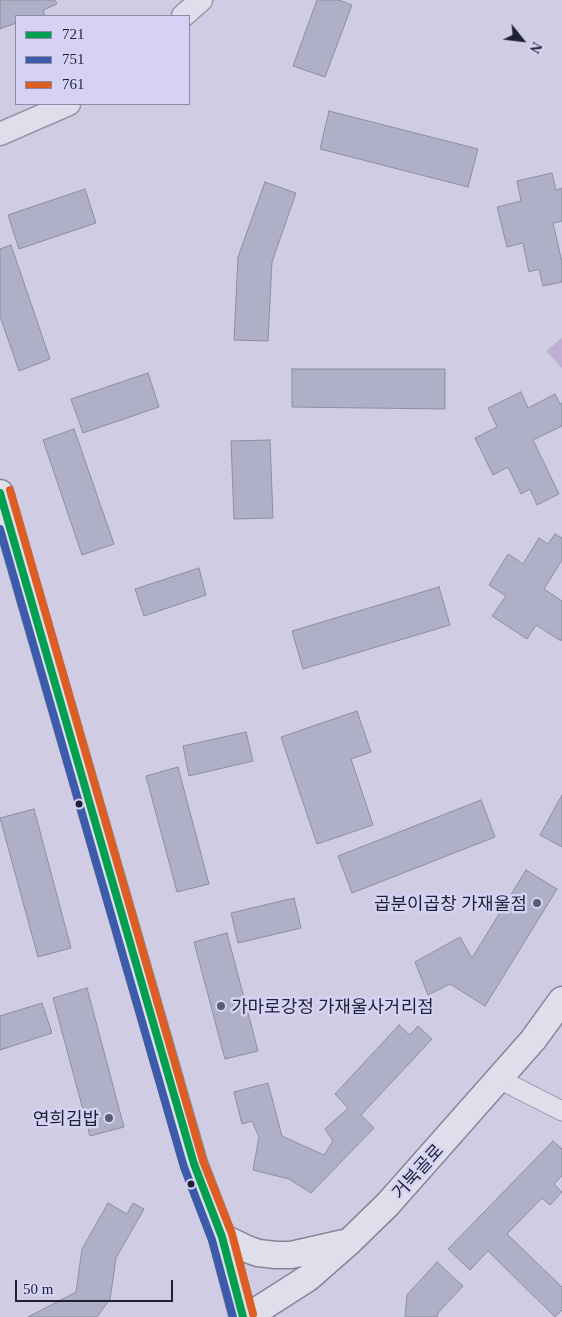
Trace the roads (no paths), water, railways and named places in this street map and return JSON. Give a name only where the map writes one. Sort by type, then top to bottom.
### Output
[{"type":"main road","points":[[0,492],[194,1164],[222,1237],[243,1317]]},
{"type":"main road","name":"거북골로","points":[[248,1317],[308,1278],[349,1242],[413,1177],[533,1040],[562,1000]]},
{"type":"main road","points":[[222,1237],[258,1253],[283,1255],[309,1252],[349,1242]]},
{"type":"street","points":[[184,15],[201,0]]},
{"type":"street","points":[[0,134],[67,105]]},
{"type":"street","points":[[499,1079],[562,1111]]},
{"type":"place","name":"곱분이곱창 가재울점","points":[[537,903]]},
{"type":"place","name":"가마로강정 가재울사거리점","points":[[221,1006]]},
{"type":"place","name":"연희김밥","points":[[109,1118]]}]
